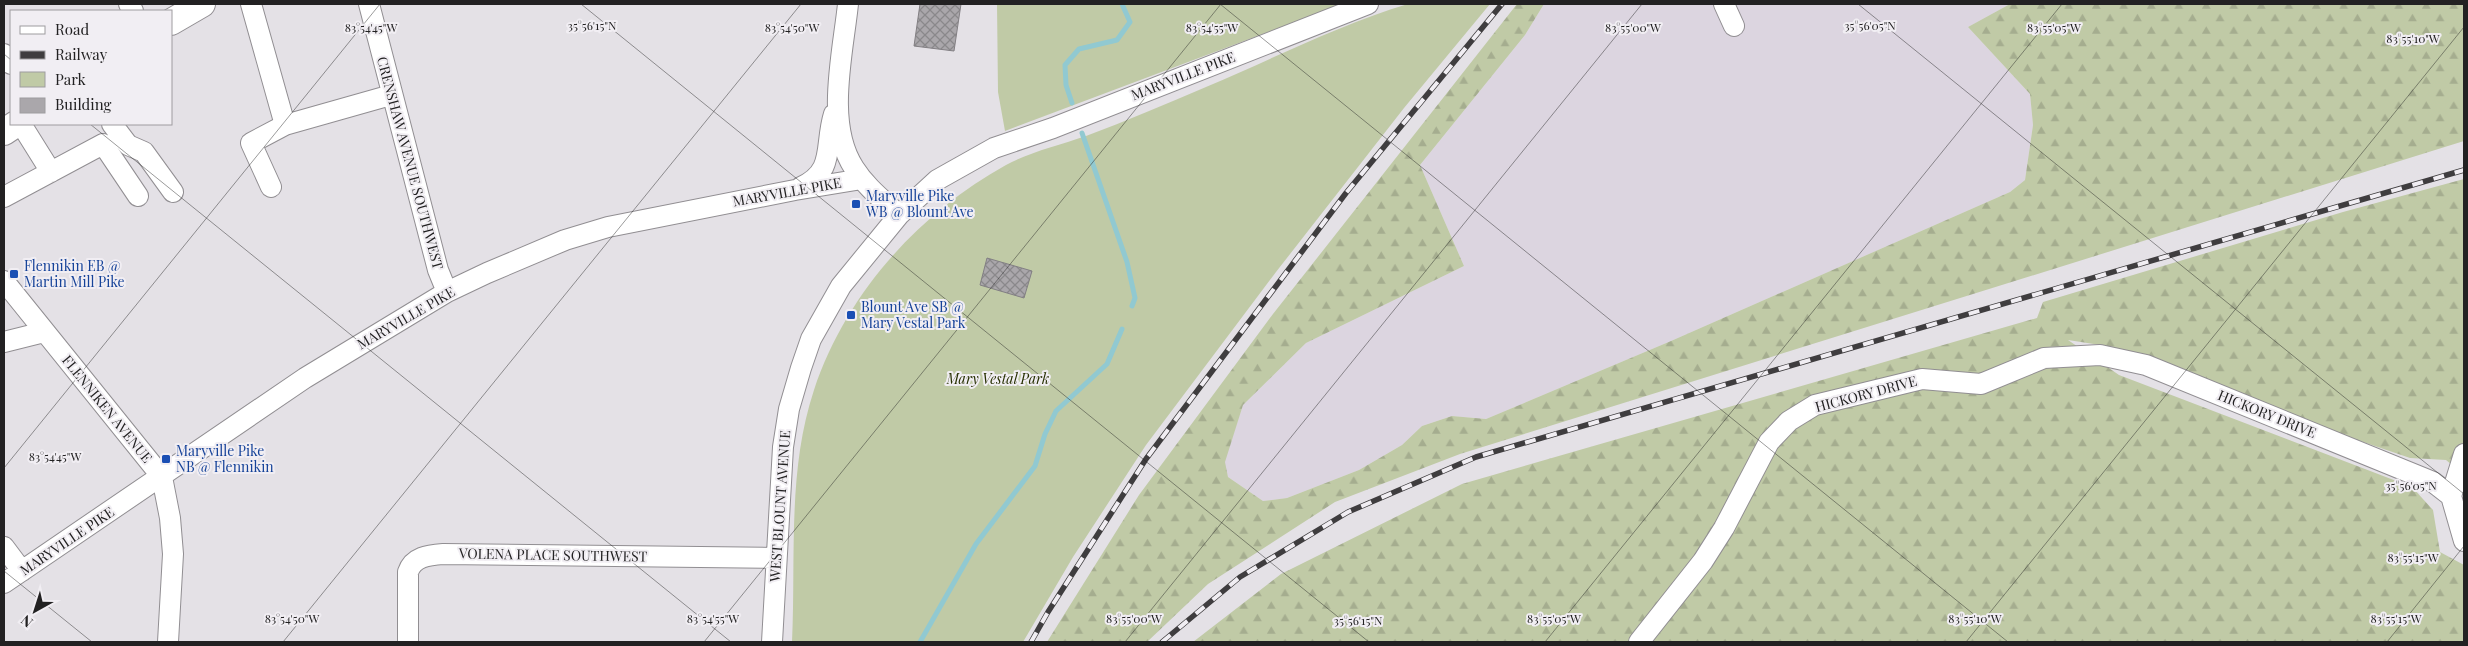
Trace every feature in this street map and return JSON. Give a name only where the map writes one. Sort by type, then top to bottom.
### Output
[{"type":"main road","points":[[172,21],[202,4]]},
{"type":"main road","points":[[4,132],[14,125]]},
{"type":"street","points":[[251,4],[285,125]]},
{"type":"street","name":"CRENSHAW AVENUE SOUTHWEST","points":[[369,4],[391,95],[438,270],[447,292]]},
{"type":"street","points":[[795,190],[812,182],[822,172],[837,105],[848,4]]},
{"type":"street","name":"MARYVILLE PIKE","points":[[899,215],[937,180],[994,148],[1053,128],[1368,4]]},
{"type":"street","points":[[1724,4],[1734,26]]},
{"type":"street","points":[[271,187],[250,143],[285,125],[391,95]]},
{"type":"street","points":[[837,105],[839,128],[853,167],[862,179],[899,215]]},
{"type":"street","points":[[22,125],[51,172]]},
{"type":"street","points":[[113,125],[128,145],[144,152],[173,192]]},
{"type":"street","points":[[4,197],[103,144],[138,196]]},
{"type":"street","name":"MARYVILLE PIKE","points":[[4,583],[305,378],[447,292],[565,240],[608,227],[795,190],[862,179]]},
{"type":"street","name":"WEST BLOUNT AVENUE","points":[[772,642],[782,447],[789,409],[801,368],[811,339],[841,286],[899,215]]},
{"type":"street","name":"FLENNIKEN AVENUE","points":[[4,281],[162,477],[170,518],[172,554],[168,642]]},
{"type":"street","points":[[4,342],[44,332]]},
{"type":"street","name":"HICKORY DRIVE","points":[[1639,642],[1704,561],[1724,528],[1769,442],[1789,421],[1815,405],[1922,379],[1981,384],[2044,358],[2071,356],[2100,355],[2146,365],[2433,482],[2451,496]]},
{"type":"street","points":[[2464,454],[2451,496],[2464,541]]},
{"type":"street","points":[[4,547],[22,571]]},
{"type":"street","name":"VOLENA PLACE SOUTHWEST","points":[[408,642],[408,572],[412,564],[427,555],[776,558]]},
{"type":"shaded area","points":[[1544,4],[2010,4],[1968,27],[2030,94],[2033,125],[2025,180],[2010,192],[1671,341],[1486,419],[1452,416],[1422,426],[1402,445],[1359,470],[1287,498],[1263,501],[1228,477],[1224,462],[1243,405],[1306,343],[1464,266],[1420,165],[1525,35]]},
{"type":"green space","points":[[997,4],[1342,4],[1005,131],[998,92]]},
{"type":"green space","name":"Mary Vestal Park","points":[[1408,4],[1490,4],[1404,108],[1276,272],[1146,445],[1073,557],[1023,642],[792,642],[796,483],[805,421],[814,390],[828,355],[845,321],[889,260],[915,232],[943,207],[1015,160],[1086,136],[1161,106],[1331,32]]},
{"type":"green space","points":[[1517,4],[1544,4],[1525,35],[1420,165],[1464,266],[1306,343],[1243,405],[1225,462],[1228,477],[1263,501],[1287,498],[1359,470],[1402,445],[1422,426],[1452,416],[1486,419],[1671,341],[2010,192],[2025,180],[2033,125],[2030,94],[1968,27],[2010,4],[2464,4],[2464,141],[1460,454],[1335,502],[1208,584],[1147,642],[1047,642],[1139,495],[1273,314]]},
{"type":"green space","points":[[2464,179],[2464,475],[2446,460],[2410,458],[2328,430],[2113,347],[2068,340],[2119,375],[2412,487],[2433,510],[2440,552],[2464,565],[2464,642],[1193,642],[1281,574],[1462,484],[2037,318],[2043,302],[2343,212]]},
{"type":"building","points":[[920,4],[961,4],[954,51],[914,46]]},
{"type":"building","points":[[987,258],[1032,271],[1024,298],[980,285]]},
{"type":"waterway","points":[[1072,103],[1066,85],[1065,65],[1079,49],[1117,40],[1130,22],[1122,4]]},
{"type":"waterway","points":[[1082,133],[1127,262],[1135,298],[1132,306]]},
{"type":"waterway","points":[[920,642],[976,544],[1035,466],[1045,434],[1056,411],[1107,364],[1122,329]]},
{"type":"railway","points":[[1031,642],[1048,612],[1146,459],[1346,193],[1502,4]]},
{"type":"railway","points":[[1162,642],[1240,577],[1348,512],[1476,457],[2464,170]]},
{"type":"place","name":"Maryville Pike WB @ Blount Ave","points":[[856,204]]},
{"type":"place","name":"Flennikin EB @ Martin Mill Pike","points":[[14,274]]},
{"type":"place","name":"Blount Ave SB @ Mary Vestal Park","points":[[851,315]]},
{"type":"place","name":"Maryville Pike NB @ Flennikin","points":[[166,459]]}]
